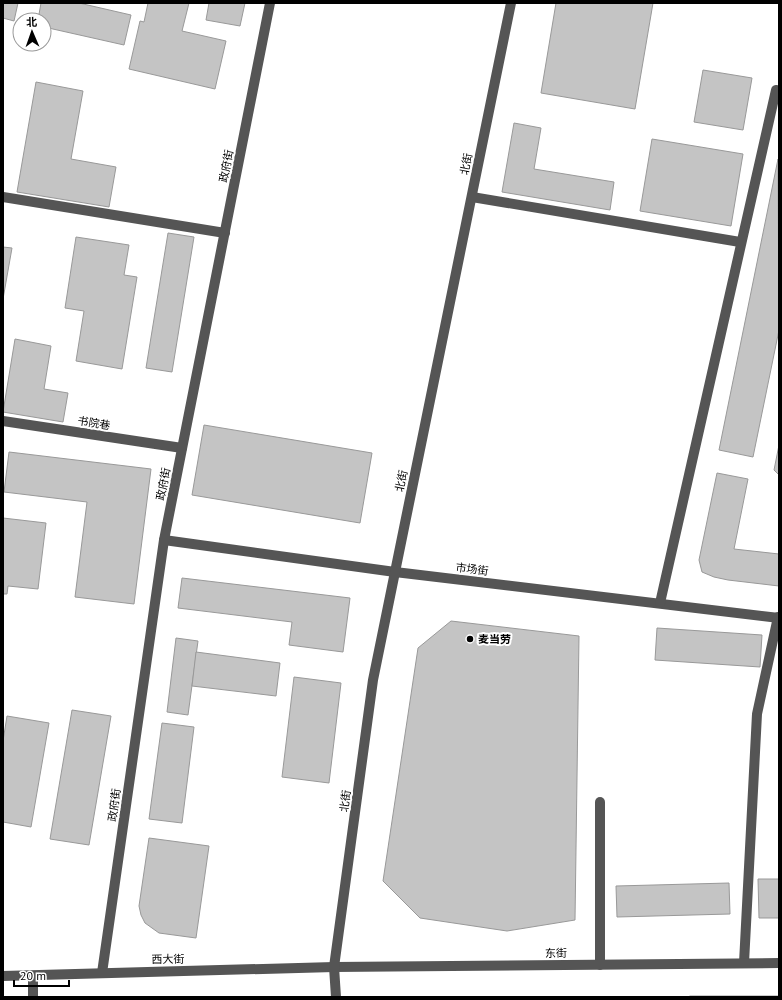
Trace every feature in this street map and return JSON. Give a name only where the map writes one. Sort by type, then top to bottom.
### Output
[{"type":"street","name":"政府街","points":[[102,973],[164,540],[270,3]]},
{"type":"street","name":"北街","points":[[336,997],[334,967],[373,680],[511,3]]},
{"type":"street","points":[[660,603],[740,242],[776,90]]},
{"type":"street","points":[[3,197],[224,233]]},
{"type":"street","points":[[472,197],[740,242]]},
{"type":"street","name":"书院巷","points":[[3,421],[182,448]]},
{"type":"street","name":"市场街","points":[[164,540],[395,572],[778,618]]},
{"type":"street","points":[[744,963],[757,714],[778,618]]},
{"type":"street","points":[[600,802],[600,965]]},
{"type":"street","name":"东街","points":[[334,967],[779,963]]},
{"type":"street","name":"西大街","points":[[3,976],[334,967]]},
{"type":"street","points":[[33,976],[34,997]]},
{"type":"building","points":[[3,3],[18,3],[16,12],[12,12],[12,20],[3,18]]},
{"type":"building","points":[[41,3],[79,3],[131,15],[124,45],[52,29],[52,12],[39,12]]},
{"type":"building","points":[[148,3],[189,3],[182,31],[226,41],[215,89],[129,69],[140,21],[144,22]]},
{"type":"building","points":[[209,3],[245,3],[240,26],[206,20]]},
{"type":"building","points":[[556,3],[653,3],[635,109],[541,93]]},
{"type":"building","points":[[703,70],[752,78],[743,130],[694,122]]},
{"type":"building","points":[[36,82],[83,91],[71,159],[116,167],[109,207],[17,192]]},
{"type":"building","points":[[514,123],[541,128],[534,169],[614,182],[610,210],[502,192]]},
{"type":"building","points":[[652,139],[743,154],[731,226],[640,211]]},
{"type":"building","points":[[778,159],[779,330],[753,457],[719,450]]},
{"type":"building","points":[[168,233],[194,237],[172,372],[146,368]]},
{"type":"building","points":[[76,237],[129,245],[124,275],[137,277],[122,369],[76,361],[84,311],[65,308]]},
{"type":"building","points":[[3,247],[12,248],[3,299]]},
{"type":"building","points":[[15,339],[51,346],[44,389],[68,393],[63,422],[3,412]]},
{"type":"building","points":[[204,425],[372,453],[360,523],[192,495]]},
{"type":"building","points":[[779,445],[779,475],[774,470]]},
{"type":"building","points":[[9,452],[151,469],[134,604],[75,597],[87,502],[4,492]]},
{"type":"building","points":[[717,473],[748,479],[734,549],[779,554],[779,586],[728,580],[714,577],[702,572],[699,560]]},
{"type":"building","points":[[3,518],[46,523],[38,589],[8,586],[7,594],[3,594]]},
{"type":"building","points":[[182,578],[350,598],[343,652],[289,645],[292,622],[178,608]]},
{"type":"building","points":[[451,621],[579,636],[575,920],[507,931],[420,918],[383,881],[418,648]]},
{"type":"building","points":[[657,628],[762,635],[760,667],[655,660]]},
{"type":"building","points":[[176,638],[198,641],[188,715],[167,712]]},
{"type":"building","points":[[196,652],[280,663],[276,696],[192,686]]},
{"type":"building","points":[[294,677],[341,683],[329,783],[282,777]]},
{"type":"building","points":[[72,710],[111,716],[89,845],[50,839]]},
{"type":"building","points":[[7,716],[49,723],[31,827],[3,822],[3,741]]},
{"type":"building","points":[[162,723],[194,727],[182,823],[149,819]]},
{"type":"building","points":[[149,838],[209,846],[196,938],[159,933],[145,923],[141,915],[139,906]]},
{"type":"building","points":[[758,879],[779,879],[779,918],[759,918]]},
{"type":"building","points":[[729,883],[730,914],[617,917],[616,886]]},
{"type":"building","points":[[779,996],[779,997],[690,997]]},
{"type":"place","name":"麦当劳","points":[[470,639]]}]
